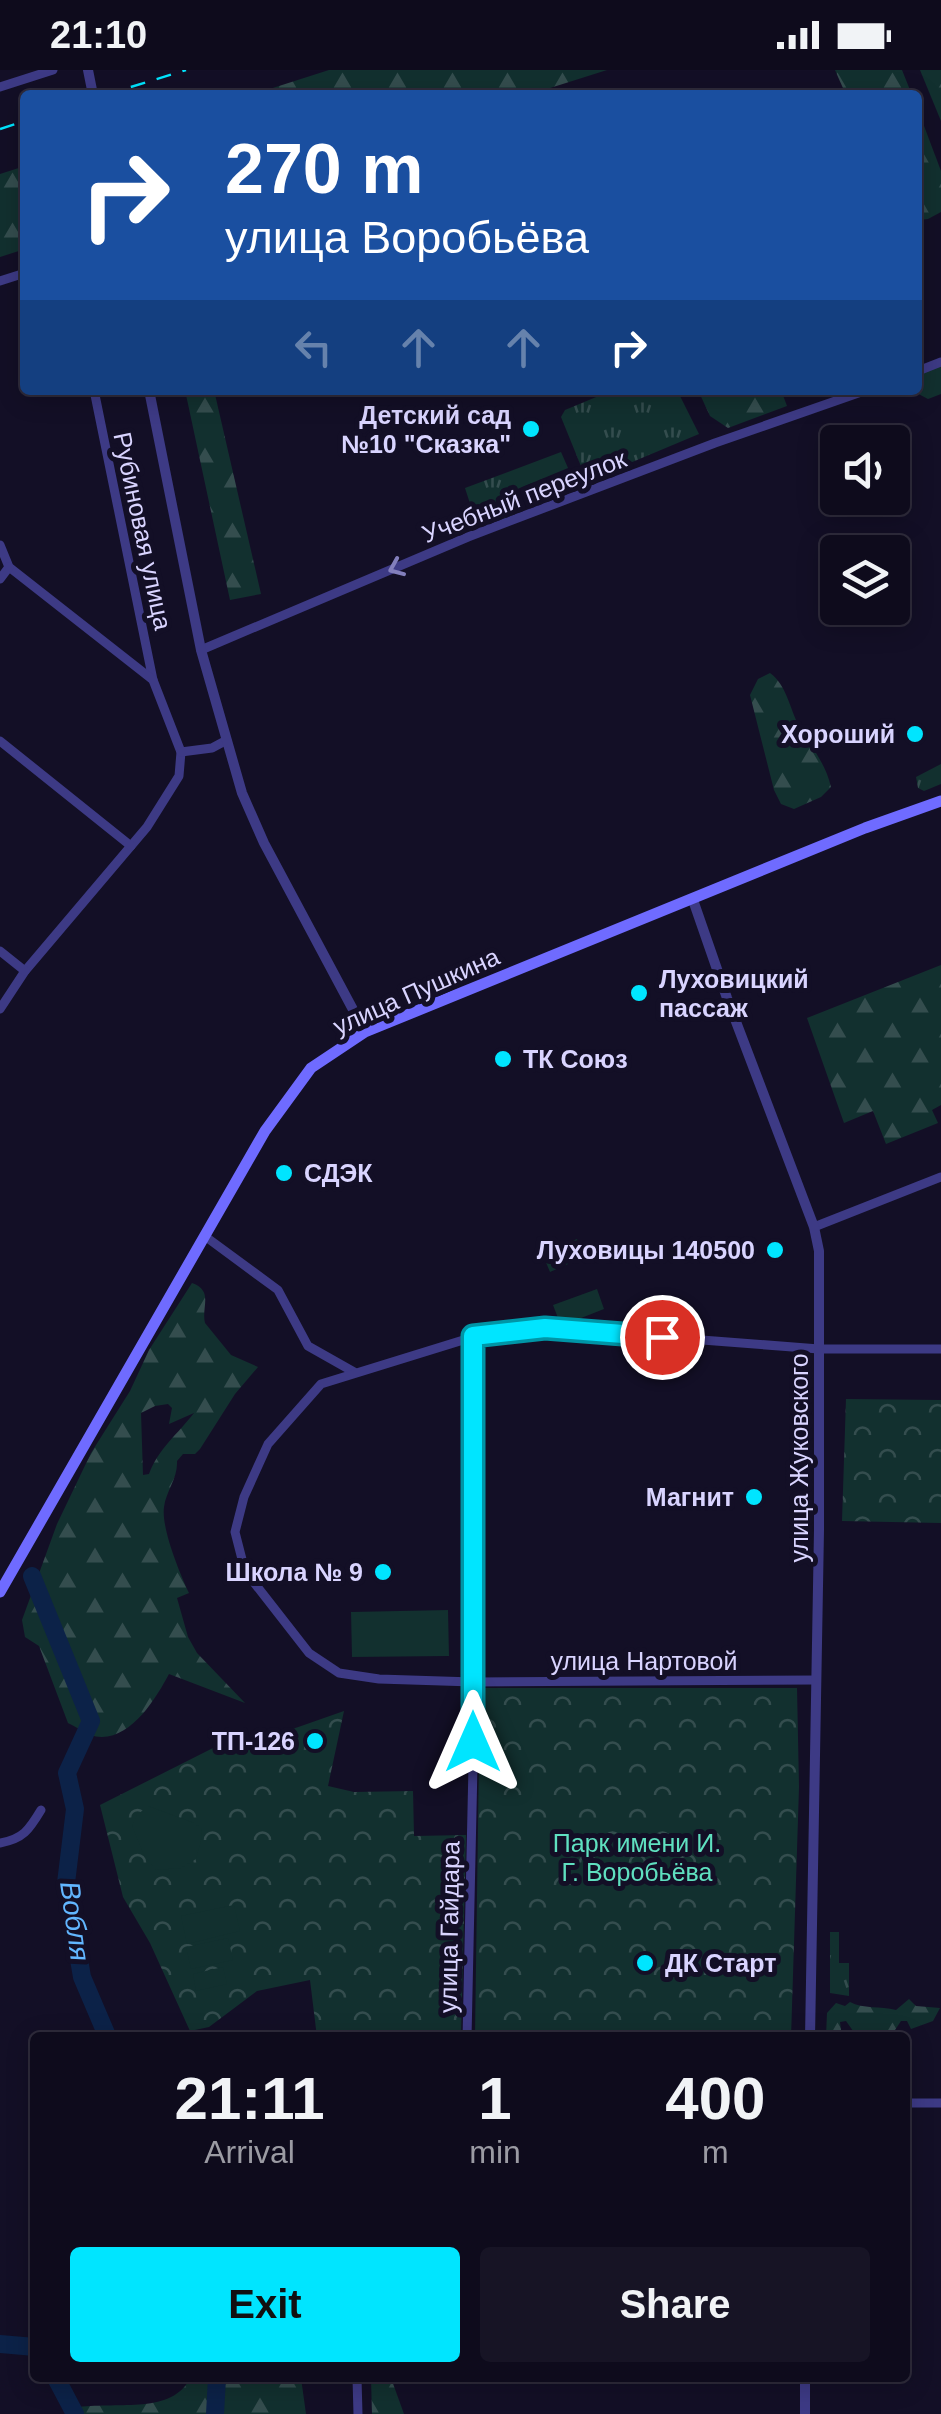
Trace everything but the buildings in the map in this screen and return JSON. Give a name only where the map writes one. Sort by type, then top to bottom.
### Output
[{"type":"main road","name":"улица Пушкина","points":[[0,1592],[265,1131],[298,1082],[315,1065],[366,1032],[865,828],[941,801]]},
{"type":"street","points":[[0,87],[52,70]]},
{"type":"street","name":"Рубиновая улица","points":[[95,395],[154,680],[181,752]]},
{"type":"street","points":[[149,395],[201,650],[242,793],[264,842],[366,1032]]},
{"type":"street","name":"Учебный переулок","points":[[201,650],[468,537],[853,395]]},
{"type":"street","points":[[0,546],[9,567],[154,680]]},
{"type":"street","points":[[0,579],[9,567]]},
{"type":"street","points":[[0,741],[130,846]]},
{"type":"street","points":[[0,1009],[26,971],[130,846],[179,776],[181,752],[226,742]]},
{"type":"street","name":"улица Жуковского","points":[[693,900],[820,1251],[810,2032]]},
{"type":"street","points":[[0,951],[26,971]]},
{"type":"street","points":[[814,1227],[941,1178]]},
{"type":"street","points":[[206,1237],[278,1290],[308,1346],[354,1372]]},
{"type":"street","name":"улица Нартовой","points":[[816,1680],[473,1682],[379,1679],[339,1673],[309,1653],[245,1570],[236,1532],[244,1497],[268,1444],[321,1384],[473,1336],[545,1328],[819,1349],[941,1349]]},
{"type":"street","name":"улица Гайдара","points":[[467,2032],[473,1336]]},
{"type":"street","points":[[0,1843],[18,1840],[26,1834],[41,1810]]},
{"type":"street","points":[[910,2104],[941,2104]]},
{"type":"street","points":[[357,2382],[358,2414]]},
{"type":"street","points":[[805,2382],[805,2414]]},
{"type":"green space","points":[[329,70],[607,70],[544,90],[267,90]]},
{"type":"green space","points":[[835,70],[902,70],[910,90],[844,90]]},
{"type":"green space","points":[[920,70],[941,70],[941,121]]},
{"type":"green space","points":[[922,121],[941,171],[941,212],[922,220]]},
{"type":"green space","points":[[20,168],[20,251],[0,257],[0,174]]},
{"type":"green space","points":[[941,365],[941,394],[928,399],[920,395],[922,372]]},
{"type":"green space","points":[[186,395],[215,395],[261,594],[230,600]]},
{"type":"green space","points":[[601,395],[680,395],[699,434],[587,481],[561,417],[565,410]]},
{"type":"green space","points":[[700,395],[783,395],[787,406],[728,428],[710,416]]},
{"type":"green space","points":[[561,452],[568,468],[510,492],[513,515],[480,526],[476,522],[465,488]]},
{"type":"green space","points":[[770,673],[783,689],[831,787],[821,797],[794,809],[781,804],[774,790],[750,695],[758,679]]},
{"type":"green space","points":[[941,764],[941,784],[924,791],[918,788],[916,777]]},
{"type":"green space","points":[[941,965],[941,1105],[932,1110],[938,1123],[886,1144],[873,1111],[844,1123],[807,1018]]},
{"type":"green space","points":[[577,1239],[584,1257],[550,1272],[542,1253]]},
{"type":"green space","points":[[192,1283],[205,1295],[205,1323],[231,1355],[258,1367],[235,1394],[200,1449],[195,1454],[183,1454],[177,1461],[164,1507],[168,1538],[189,1593],[177,1598],[188,1637],[197,1653],[245,1703],[169,1674],[138,1719],[128,1728],[103,1737],[68,1723],[39,1646],[25,1637],[22,1620],[57,1524],[91,1453],[130,1391],[149,1350]],"holes":[[[168,1404],[172,1408],[169,1424],[194,1413],[163,1449],[149,1474],[143,1475],[141,1413],[155,1406]]]},
{"type":"green space","points":[[597,1289],[604,1309],[561,1326],[553,1305]]},
{"type":"green space","points":[[846,1399],[941,1400],[941,1523],[842,1521]]},
{"type":"green space","points":[[448,1610],[449,1656],[352,1657],[351,1612]]},
{"type":"green space","name":"Парк имени И. Г. Воробьёва","points":[[480,1688],[797,1688],[799,1787],[791,2032],[475,2032]]},
{"type":"green space","points":[[344,1711],[328,1786],[354,1792],[413,1791],[414,1836],[466,1835],[461,2032],[316,2032],[310,1980],[257,1991],[209,2027],[190,2031],[150,1943],[123,1897],[100,1805],[215,1747],[287,1731]]},
{"type":"green space","points":[[148,1806],[201,1828],[196,1859],[181,1868],[156,1870],[144,1855],[132,1826]]},
{"type":"green space","points":[[234,1905],[240,1931],[187,1944],[181,1916]]},
{"type":"green space","points":[[830,1932],[839,1932],[839,1963],[849,1963],[849,1996],[830,1993]]},
{"type":"green space","points":[[228,1938],[233,1960],[191,1969],[186,1947]]},
{"type":"green space","points":[[223,1967],[227,1984],[196,1991],[193,1974]]},
{"type":"green space","points":[[909,1999],[916,2006],[940,2008],[933,2021],[911,2029],[907,2021],[901,2021],[894,2032],[854,2032],[846,2021],[840,2022],[841,2032],[826,2032],[827,2013],[836,2003],[896,2010]]},
{"type":"green space","points":[[187,2382],[302,2382],[306,2414],[78,2414],[79,2407],[158,2402]]},
{"type":"green space","points":[[371,2382],[392,2382],[404,2414],[372,2414]]},
{"type":"waterway","name":"Вобля","points":[[32,1576],[91,1721],[67,1773],[75,1809],[66,1883],[82,1977],[105,2032]]},
{"type":"waterway","points":[[0,2344],[30,2347]]},
{"type":"waterway","points":[[58,2382],[75,2414]]},
{"type":"waterway","name":"Вобля","points":[[215,2414],[217,2382]]},
{"type":"railway","points":[[121,90],[186,70]]},
{"type":"railway","points":[[0,129],[20,123]]},
{"type":"place","name":"Детский сад №10 \"Сказка\"","points":[[531,429]]},
{"type":"place","name":"Хороший","points":[[915,734]]},
{"type":"place","name":"Луховицкий пассаж","points":[[639,993]]},
{"type":"place","name":"ТК Союз","points":[[503,1059]]},
{"type":"place","name":"СДЭК","points":[[284,1173]]},
{"type":"place","name":"Луховицы 140500","points":[[775,1250]]},
{"type":"place","name":"Магнит","points":[[754,1497]]},
{"type":"place","name":"Школа № 9","points":[[383,1572]]},
{"type":"place","name":"ТП-126","points":[[315,1741]]},
{"type":"place","name":"ДК Старт","points":[[645,1963]]},
{"type":"route","points":[[473,1742],[473,1336],[545,1328],[662,1337]]}]
